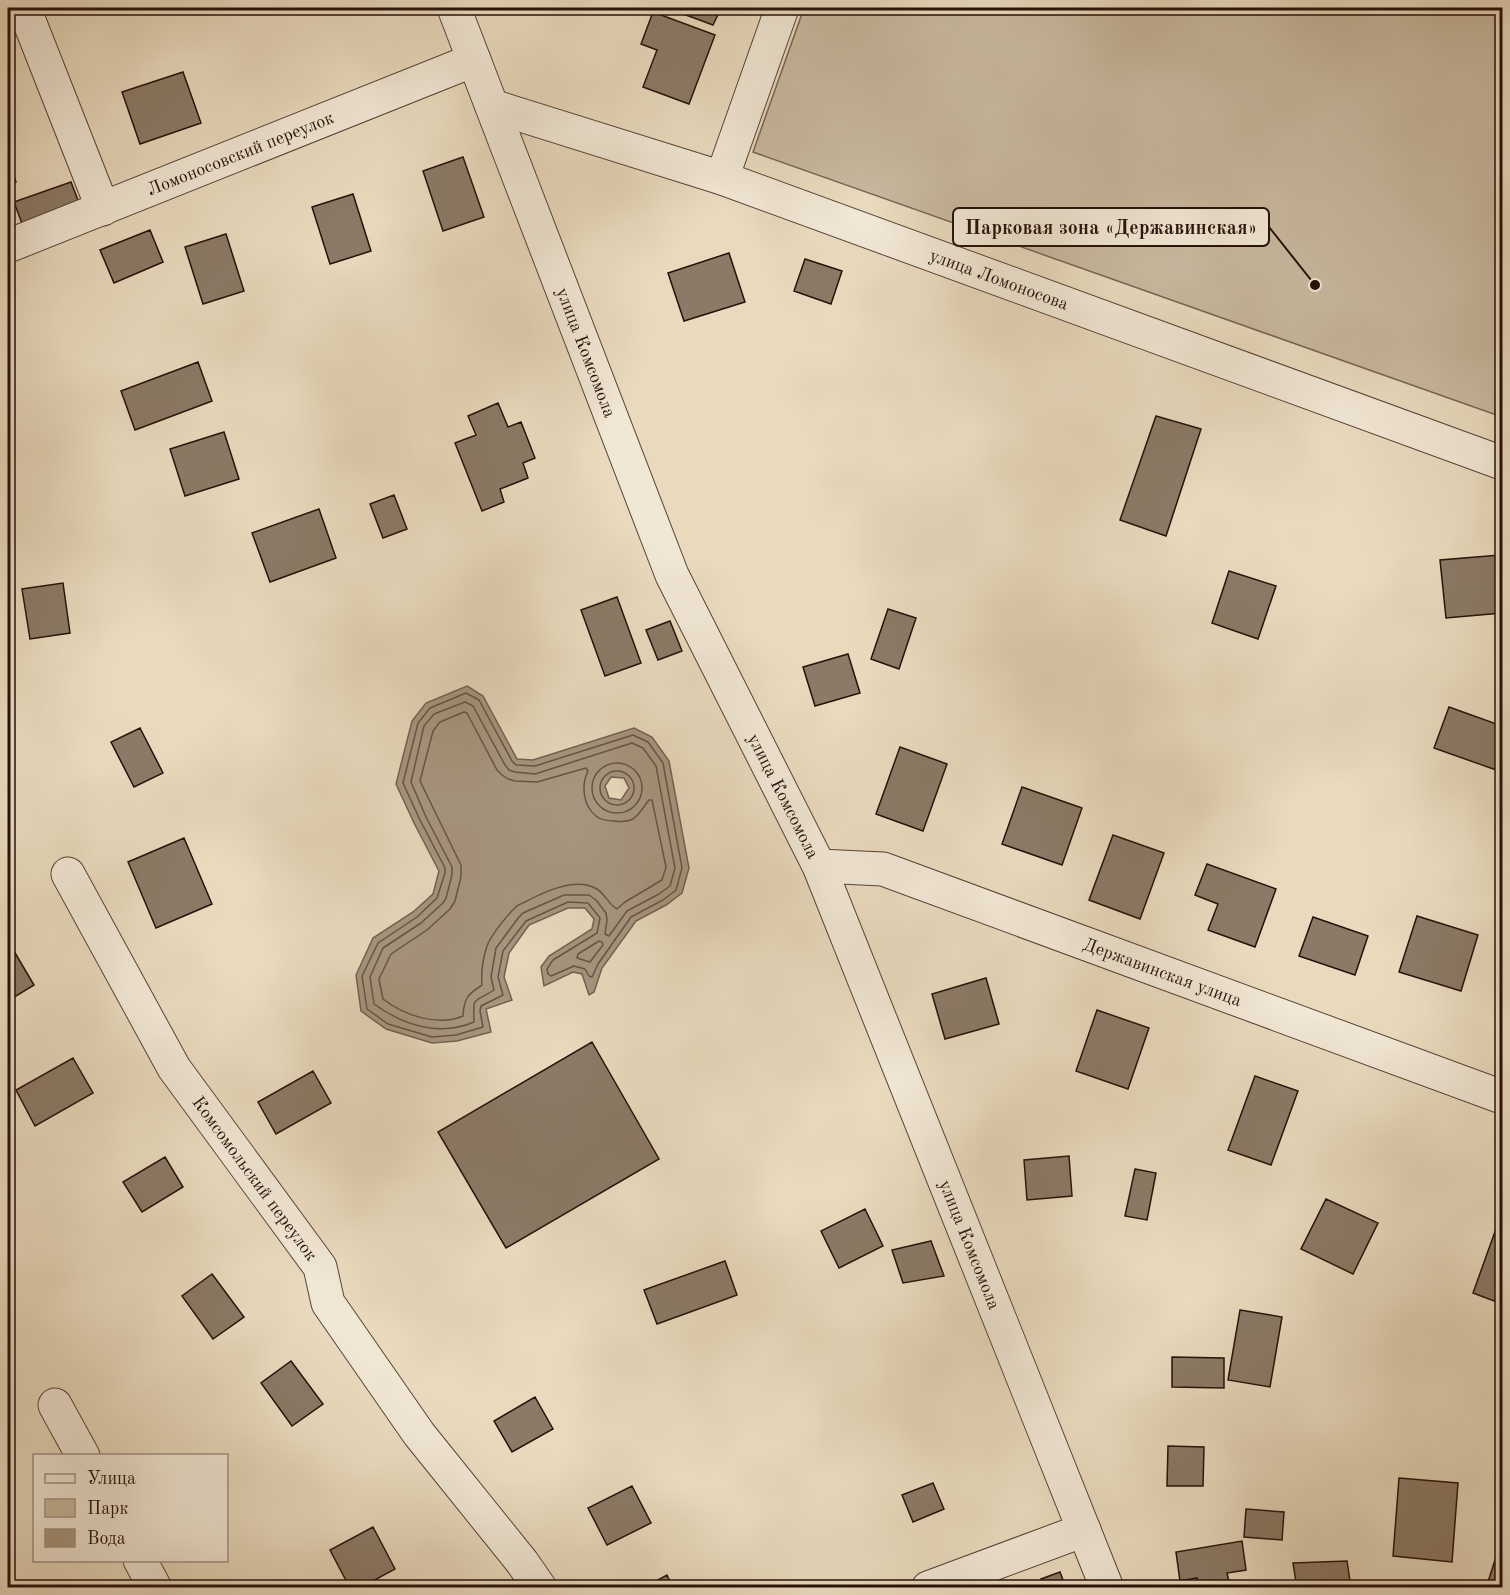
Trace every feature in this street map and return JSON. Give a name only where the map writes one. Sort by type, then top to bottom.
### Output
[{"type":"street","points":[[24,8],[103,209]]},
{"type":"street","name":"улица Комсомола","points":[[454,8],[672,575],[819,866],[1107,1587]]},
{"type":"street","points":[[722,178],[782,8]]},
{"type":"street","name":"Ломоносовский переулок","points":[[8,246],[474,60]]},
{"type":"street","name":"улица Ломоносова","points":[[492,106],[722,178],[1503,463]]},
{"type":"street","name":"Державинская улица","points":[[819,866],[883,869],[1503,1097]]},
{"type":"street","name":"Комсомольский переулок","points":[[68,874],[174,1068],[320,1267],[328,1304],[419,1434],[540,1587]]},
{"type":"street","points":[[55,1405],[82,1454]]},
{"type":"street","points":[[928,1587],[1084,1530]]},
{"type":"street","points":[[141,1562],[155,1587]]},
{"type":"green space","points":[[804,8],[1502,8],[1502,417],[753,152]]},
{"type":"water","points":[[467,686],[483,696],[517,759],[533,760],[634,728],[652,737],[669,761],[689,868],[682,893],[666,905],[636,921],[602,968],[594,992],[589,995],[582,974],[573,972],[544,986],[541,967],[549,956],[592,929],[594,919],[585,908],[568,908],[529,925],[509,953],[504,977],[512,1000],[486,1009],[491,1032],[457,1041],[432,1043],[386,1029],[361,1011],[356,975],[373,938],[413,912],[433,894],[439,871],[396,784],[412,721],[426,703]],"holes":[[[611,777],[624,778],[629,788],[621,800],[609,798],[605,786]]]},
{"type":"building","points":[[667,8],[721,8],[713,25]]},
{"type":"building","points":[[739,8],[761,8],[759,14]]},
{"type":"building","points":[[653,12],[715,35],[689,104],[643,87],[657,50],[641,44]]},
{"type":"building","points":[[183,72],[201,123],[140,144],[122,92]]},
{"type":"building","points":[[463,157],[484,217],[443,231],[423,171]]},
{"type":"building","points":[[8,158],[16,182],[8,185]]},
{"type":"building","points":[[71,182],[81,208],[24,229],[14,202]]},
{"type":"building","points":[[353,194],[371,251],[330,264],[312,207]]},
{"type":"building","points":[[150,230],[163,262],[114,283],[100,250]]},
{"type":"building","points":[[226,234],[244,291],[203,304],[185,247]]},
{"type":"building","points":[[729,253],[745,302],[684,321],[668,273]]},
{"type":"building","points":[[805,259],[842,271],[831,304],[794,291]]},
{"type":"building","points":[[198,362],[212,401],[135,430],[121,391]]},
{"type":"building","points":[[498,403],[508,427],[521,422],[535,458],[523,463],[528,478],[500,489],[504,502],[482,511],[455,443],[476,435],[468,416]]},
{"type":"building","points":[[1156,416],[1201,429],[1166,536],[1120,520]]},
{"type":"building","points":[[224,432],[239,479],[185,496],[170,449]]},
{"type":"building","points":[[394,495],[407,529],[383,538],[370,504]]},
{"type":"building","points":[[319,509],[336,558],[270,582],[252,533]]},
{"type":"building","points":[[1500,555],[1502,613],[1446,618],[1440,560]]},
{"type":"building","points":[[1229,571],[1276,586],[1258,639],[1212,623]]},
{"type":"building","points":[[63,583],[70,633],[30,639],[22,589]]},
{"type":"building","points":[[617,597],[641,663],[605,676],[581,610]]},
{"type":"building","points":[[888,609],[916,618],[899,669],[871,659]]},
{"type":"building","points":[[670,621],[682,651],[658,660],[646,630]]},
{"type":"building","points":[[848,654],[860,693],[815,706],[803,667]]},
{"type":"building","points":[[1449,707],[1502,726],[1502,761],[1499,771],[1434,748]]},
{"type":"building","points":[[140,728],[163,773],[134,787],[111,742]]},
{"type":"building","points":[[900,747],[947,764],[923,831],[876,814]]},
{"type":"building","points":[[1022,787],[1082,808],[1062,865],[1002,844]]},
{"type":"building","points":[[1113,835],[1164,853],[1140,919],[1089,900]]},
{"type":"building","points":[[184,838],[212,904],[156,928],[128,862]]},
{"type":"building","points":[[1207,864],[1276,889],[1255,947],[1208,930],[1218,904],[1195,895]]},
{"type":"building","points":[[1417,916],[1478,935],[1461,991],[1399,972]]},
{"type":"building","points":[[1313,917],[1368,936],[1355,975],[1299,956]]},
{"type":"building","points":[[8,941],[34,985],[8,1001]]},
{"type":"building","points":[[986,978],[999,1024],[945,1039],[932,994]]},
{"type":"building","points":[[1097,1010],[1149,1028],[1128,1089],[1076,1071]]},
{"type":"building","points":[[592,1042],[659,1159],[506,1248],[438,1132]]},
{"type":"building","points":[[73,1058],[93,1093],[35,1126],[16,1090]]},
{"type":"building","points":[[313,1071],[331,1103],[276,1134],[258,1102]]},
{"type":"building","points":[[1255,1076],[1298,1091],[1271,1165],[1228,1150]]},
{"type":"building","points":[[1069,1156],[1072,1196],[1027,1200],[1024,1160]]},
{"type":"building","points":[[165,1157],[183,1187],[142,1212],[123,1182]]},
{"type":"building","points":[[1135,1169],[1156,1173],[1147,1220],[1125,1216]]},
{"type":"building","points":[[1326,1199],[1378,1223],[1353,1274],[1301,1249]]},
{"type":"building","points":[[865,1209],[883,1246],[839,1268],[821,1231]]},
{"type":"building","points":[[1502,1212],[1502,1304],[1473,1293]]},
{"type":"building","points":[[931,1241],[944,1276],[903,1283],[892,1250]]},
{"type":"building","points":[[725,1261],[737,1295],[657,1324],[644,1290]]},
{"type":"building","points":[[212,1274],[244,1317],[213,1339],[182,1296]]},
{"type":"building","points":[[1240,1310],[1282,1317],[1270,1387],[1228,1380]]},
{"type":"building","points":[[1172,1357],[1224,1358],[1224,1388],[1172,1387]]},
{"type":"building","points":[[291,1361],[323,1404],[292,1426],[261,1383]]},
{"type":"building","points":[[535,1397],[553,1429],[512,1452],[494,1421]]},
{"type":"building","points":[[1168,1446],[1204,1447],[1203,1486],[1167,1486]]},
{"type":"building","points":[[1399,1478],[1458,1483],[1452,1562],[1393,1556]]},
{"type":"building","points":[[933,1483],[944,1509],[913,1522],[902,1495]]},
{"type":"building","points":[[632,1486],[651,1523],[607,1545],[588,1508]]},
{"type":"building","points":[[1246,1509],[1284,1512],[1282,1540],[1244,1537]]},
{"type":"building","points":[[373,1527],[395,1569],[360,1588],[350,1588],[330,1550]]},
{"type":"building","points":[[1242,1541],[1246,1570],[1227,1573],[1229,1582],[1198,1587],[1197,1578],[1180,1581],[1176,1552]]},
{"type":"building","points":[[1496,1557],[1502,1559],[1502,1588],[1486,1588]]},
{"type":"building","points":[[1347,1561],[1351,1588],[1297,1588],[1293,1563]]},
{"type":"building","points":[[1060,1572],[1066,1588],[1044,1588],[1041,1579]]},
{"type":"building","points":[[667,1575],[673,1588],[643,1588]]},
{"type":"place","name":"Парковая зона «Державинская»","points":[[1315,285]]}]
